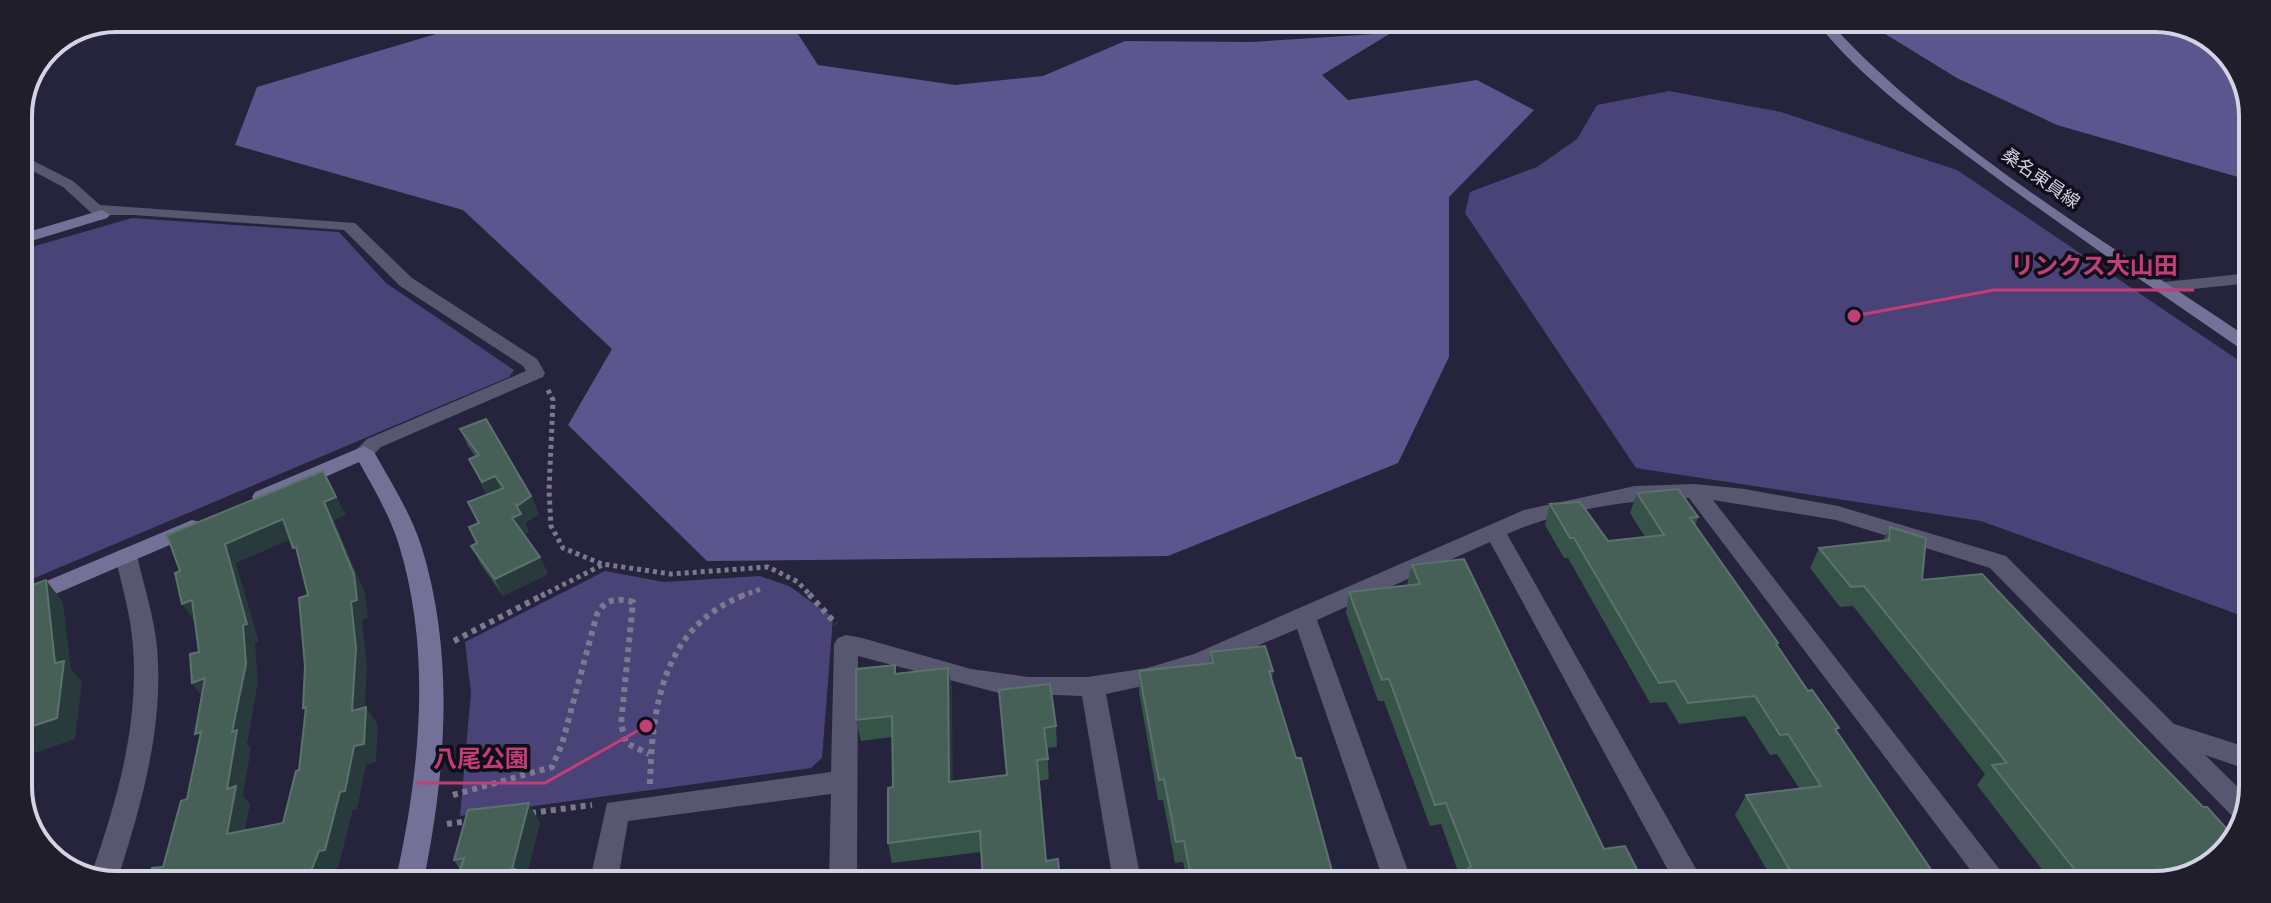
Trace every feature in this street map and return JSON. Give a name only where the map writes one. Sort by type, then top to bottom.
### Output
[{"type":"main road","name":"桑名東員線","points":[[1831,32],[1918,113],[2016,186],[2239,339]]},
{"type":"main road","points":[[32,235],[100,213]]},
{"type":"main road","points":[[238,507],[364,452],[395,508],[410,546],[421,588],[431,702],[419,831],[412,871]]},
{"type":"main road","points":[[32,596],[210,519]]},
{"type":"street","points":[[32,165],[68,184],[100,213],[134,210],[349,226],[406,282],[531,363],[536,373],[374,443],[364,452]]},
{"type":"street","points":[[2164,287],[2239,279]]},
{"type":"street","points":[[1695,491],[1987,871]]},
{"type":"street","points":[[843,871],[846,644],[888,652],[971,678],[1011,685],[1092,685],[1148,678],[1178,670],[1531,515],[1635,493],[1695,491],[1745,496],[1838,513],[1998,562],[2237,804]]},
{"type":"street","points":[[1495,532],[1683,871]]},
{"type":"street","points":[[107,870],[128,804],[145,700],[145,648],[126,556]]},
{"type":"street","points":[[1304,616],[1394,871]]},
{"type":"street","points":[[1092,685],[1125,871]]},
{"type":"street","points":[[2167,732],[2239,756]]},
{"type":"street","points":[[606,871],[616,811],[844,781]]},
{"type":"path","points":[[536,373],[553,400],[549,491],[551,526],[563,548],[602,564],[671,574],[768,567],[798,582],[833,617],[846,644]]},
{"type":"path","points":[[427,652],[454,642],[602,564]]},
{"type":"path","points":[[650,805],[649,754],[660,692],[674,650],[686,633],[713,609],[761,589]]},
{"type":"path","points":[[449,796],[552,767],[562,744],[597,614],[602,605],[616,598],[633,602],[621,724],[626,743],[649,754]]},
{"type":"path","points":[[521,814],[597,805],[616,811]]},
{"type":"path","points":[[419,831],[476,820]]},
{"type":"shaded area","points":[[443,32],[797,32],[818,65],[955,85],[1043,76],[1125,41],[1251,42],[1391,33],[1322,75],[1348,100],[1477,80],[1534,110],[1449,197],[1449,357],[1398,463],[1168,556],[707,561],[568,425],[612,349],[463,210],[235,145],[257,87]]},
{"type":"shaded area","points":[[1882,32],[2155,32],[2182,36],[2202,46],[2222,65],[2235,89],[2239,110],[2239,177],[2057,125],[1957,78]]},
{"type":"shaded area","points":[[1669,91],[1781,112],[1957,170],[2239,361],[2239,615],[1981,521],[1636,468],[1465,213],[1470,192],[1537,167],[1577,139],[1597,105]]},
{"type":"shaded area","points":[[132,218],[339,232],[386,283],[514,370],[509,377],[32,579],[32,247]]},
{"type":"shaded area","points":[[605,571],[664,582],[760,576],[789,586],[833,617],[822,758],[811,768],[460,816],[471,693],[465,642]]},
{"type":"building","points":[[486,419],[531,496],[517,506],[515,503],[521,514],[512,518],[540,557],[495,579],[471,546],[477,543],[469,527],[479,523],[468,502],[504,488],[495,476],[482,482],[469,459],[479,455],[460,429]]},
{"type":"building","points":[[323,471],[336,497],[324,502],[354,574],[357,600],[351,602],[356,648],[352,711],[366,707],[364,744],[354,746],[345,791],[340,792],[325,850],[319,851],[311,871],[151,871],[152,868],[163,867],[181,801],[187,799],[201,732],[195,734],[205,678],[192,683],[190,654],[199,652],[192,600],[182,604],[175,573],[180,571],[167,535]],"holes":[[[283,519],[293,548],[296,547],[308,595],[299,598],[305,666],[303,708],[306,707],[299,770],[296,771],[283,823],[227,834],[236,786],[227,789],[237,730],[232,732],[246,664],[243,625],[247,624],[225,544]]]},
{"type":"building","points":[[1678,489],[1698,517],[1690,518],[1808,691],[1812,690],[1839,728],[1835,729],[1932,871],[1790,871],[1746,795],[1821,786],[1788,734],[1780,735],[1755,696],[1688,703],[1675,681],[1659,683],[1574,538],[1570,538],[1550,504],[1580,502],[1608,541],[1664,535],[1637,493]]},
{"type":"building","points":[[1890,527],[1926,538],[1922,580],[1982,574],[2132,734],[2203,807],[2207,807],[2227,829],[2222,838],[2202,857],[2177,868],[2076,871],[1992,765],[2007,763],[1864,586],[1851,587],[1819,548],[1889,540]]},
{"type":"building","points":[[1464,559],[1604,849],[1625,846],[1638,871],[1469,871],[1471,867],[1446,803],[1435,805],[1389,679],[1382,680],[1349,592],[1420,584],[1412,565]]},
{"type":"building","points":[[46,580],[55,663],[64,661],[57,718],[32,726],[32,585]]},
{"type":"building","points":[[1265,646],[1273,671],[1269,671],[1296,758],[1301,758],[1332,871],[1190,871],[1184,841],[1176,842],[1164,779],[1159,780],[1139,671],[1213,663],[1211,652]]},
{"type":"building","points":[[895,665],[895,674],[948,668],[949,782],[1007,775],[999,690],[1050,684],[1056,726],[1044,728],[1048,759],[1037,760],[1046,861],[1058,859],[1059,871],[982,871],[980,831],[888,843],[888,788],[893,787],[892,716],[856,720],[856,669]]},
{"type":"building","points":[[529,803],[512,869],[515,871],[460,871],[464,858],[454,860],[468,810]]},
{"type":"place","name":"リンクス大山田","points":[[1854,316]]},
{"type":"place","name":"八尾公園","points":[[646,726]]}]
